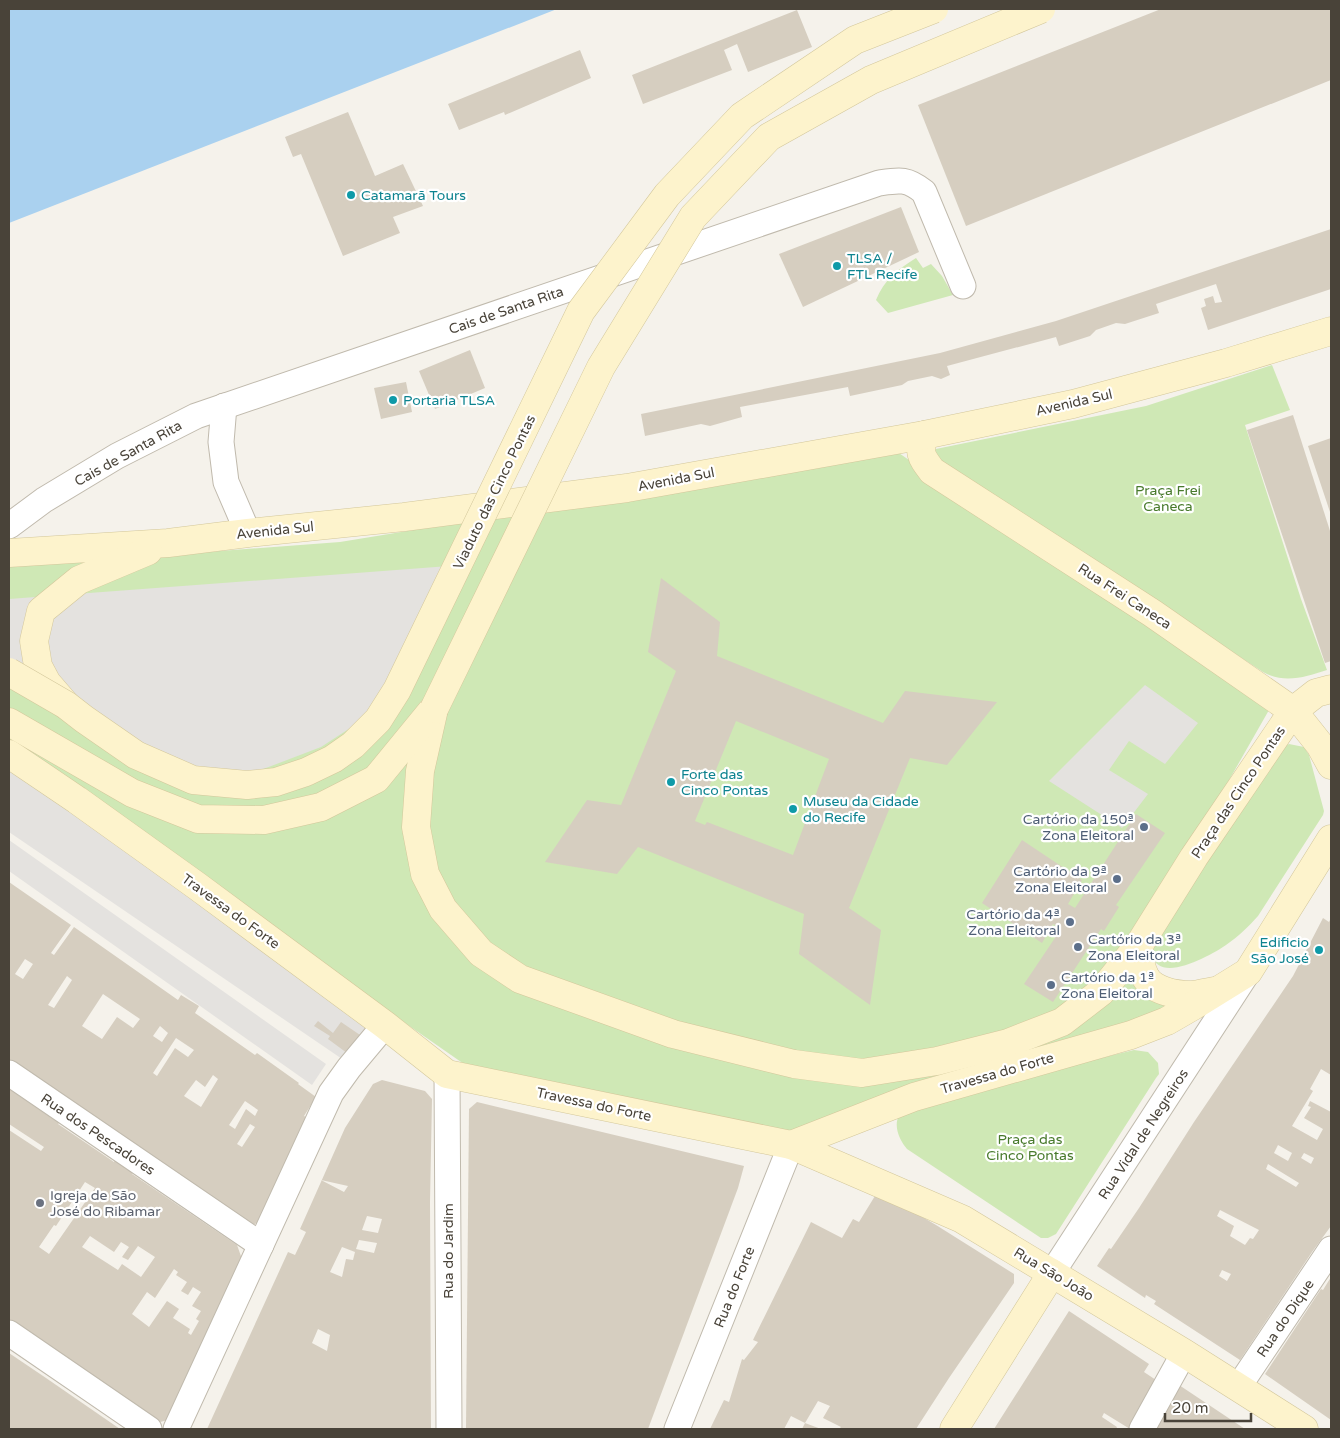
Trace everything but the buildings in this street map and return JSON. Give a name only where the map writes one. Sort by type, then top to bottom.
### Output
[{"type":"street","name":"Viaduto das Cinco Pontas","points":[[9,672],[66,705],[136,755],[193,780],[247,785],[276,782],[333,759],[353,745],[378,720],[398,690],[581,311],[667,195],[742,116],[855,40],[934,9]]},
{"type":"street","points":[[9,722],[132,793],[198,819],[264,820],[321,807],[376,779],[434,709],[601,367],[693,217],[769,137],[872,80],[1041,9]]},
{"type":"street","name":"Cais de Santa Rita","points":[[9,526],[44,500],[117,456],[196,416],[879,183],[899,180],[914,184],[924,192],[963,286]]},
{"type":"street","name":"Avenida Sul","points":[[9,553],[168,543],[595,494],[924,435],[1073,404],[1226,363],[1331,331]]},
{"type":"street","points":[[224,406],[221,442],[226,482],[248,533]]},
{"type":"street","name":"Rua Frei Caneca","points":[[924,435],[920,449],[921,457],[932,471],[1152,613],[1293,712],[1320,745],[1331,766]]},
{"type":"street","points":[[877,443],[899,449],[932,471]]},
{"type":"street","points":[[66,705],[47,683],[38,666],[34,641],[41,611],[79,580],[168,543]]},
{"type":"street","name":"Praça das Cinco Pontas","points":[[434,709],[420,771],[416,827],[424,874],[443,909],[481,953],[520,979],[673,1034],[794,1064],[862,1073],[936,1061],[1008,1043],[1062,1022],[1101,992],[1139,944],[1194,857],[1293,712],[1316,693],[1331,688]]},
{"type":"street","name":"Travessa do Forte","points":[[9,754],[197,886],[385,1025],[447,1074],[791,1145],[914,1097],[1131,1035],[1167,1021],[1248,972]]},
{"type":"street","name":"Rua Vidal de Negreiros","points":[[954,1429],[1052,1273],[1248,972],[1331,838]]},
{"type":"street","points":[[1139,944],[1139,960],[1145,977],[1154,986],[1172,993],[1192,995],[1218,990]]},
{"type":"street","points":[[176,1429],[330,1093],[348,1068],[385,1025]]},
{"type":"street","name":"Rua dos Pescadores","points":[[9,1073],[261,1245]]},
{"type":"street","name":"Rua do Jardim","points":[[447,1074],[449,1429]]},
{"type":"street","name":"Rua São João","points":[[791,1145],[962,1220],[1239,1386],[1304,1429]]},
{"type":"street","name":"Rua do Forte","points":[[677,1429],[791,1145]]},
{"type":"street","name":"Rua do Dique","points":[[1239,1386],[1331,1249]]},
{"type":"street","points":[[9,1333],[149,1429]]},
{"type":"street","points":[[1142,1429],[1184,1353]]},
{"type":"green space","points":[[916,258],[923,268],[931,264],[942,276],[953,295],[888,313],[876,300],[879,293],[892,276]]},
{"type":"green space","name":"Praça Frei Caneca","points":[[1272,365],[1290,410],[1245,425],[1301,599],[1327,670],[1311,675],[1279,678],[1263,672],[926,451],[1146,406]]},
{"type":"green space","points":[[896,451],[1269,710],[1192,845],[1128,944],[1171,1009],[795,1134],[474,1071],[9,747],[9,567],[340,542]]},
{"type":"green space","points":[[1289,744],[1304,747],[1309,755],[1324,811],[1323,815],[1258,916],[1239,935],[1219,949],[1186,965],[1175,968],[1164,967],[1156,963],[1152,954],[1153,943],[1285,746]]},
{"type":"green space","name":"Praça das Cinco Pontas","points":[[1134,1050],[1148,1052],[1158,1063],[1159,1074],[1056,1234],[1048,1238],[1041,1238],[907,1149],[898,1134],[897,1120],[899,1115],[911,1104]]},
{"type":"shaded area","points":[[449,566],[406,664],[361,721],[321,747],[253,773],[193,777],[9,677],[9,599]]},
{"type":"shaded area","points":[[1145,685],[1198,723],[1165,764],[1129,741],[1109,770],[1148,794],[1122,828],[1049,781]]},
{"type":"shaded area","points":[[9,755],[381,1023],[348,1063],[9,832]]},
{"type":"shaded area","points":[[9,840],[326,1064],[312,1085],[9,871]]},
{"type":"water","points":[[9,9],[557,9],[9,223]]},
{"type":"place","name":"Catamarã Tours","points":[[351,195]]},
{"type":"place","name":"TLSA / FTL Recife","points":[[837,266]]},
{"type":"place","name":"Portaria TLSA","points":[[393,400]]},
{"type":"place","name":"Forte das Cinco Pontas","points":[[671,782]]},
{"type":"place","name":"Museu da Cidade do Recife","points":[[793,809]]},
{"type":"place","name":"Cartório da 150ª Zona Eleitoral","points":[[1144,827]]},
{"type":"place","name":"Cartório da 9ª Zona Eleitoral","points":[[1117,879]]},
{"type":"place","name":"Cartório da 4ª Zona Eleitoral","points":[[1070,922]]},
{"type":"place","name":"Cartório da 3ª Zona Eleitoral","points":[[1078,947]]},
{"type":"place","name":"Edificio São José","points":[[1319,950]]},
{"type":"place","name":"Cartório da 1ª Zona Eleitoral","points":[[1051,985]]},
{"type":"place","name":"Igreja de São José do Ribamar","points":[[40,1203]]}]
